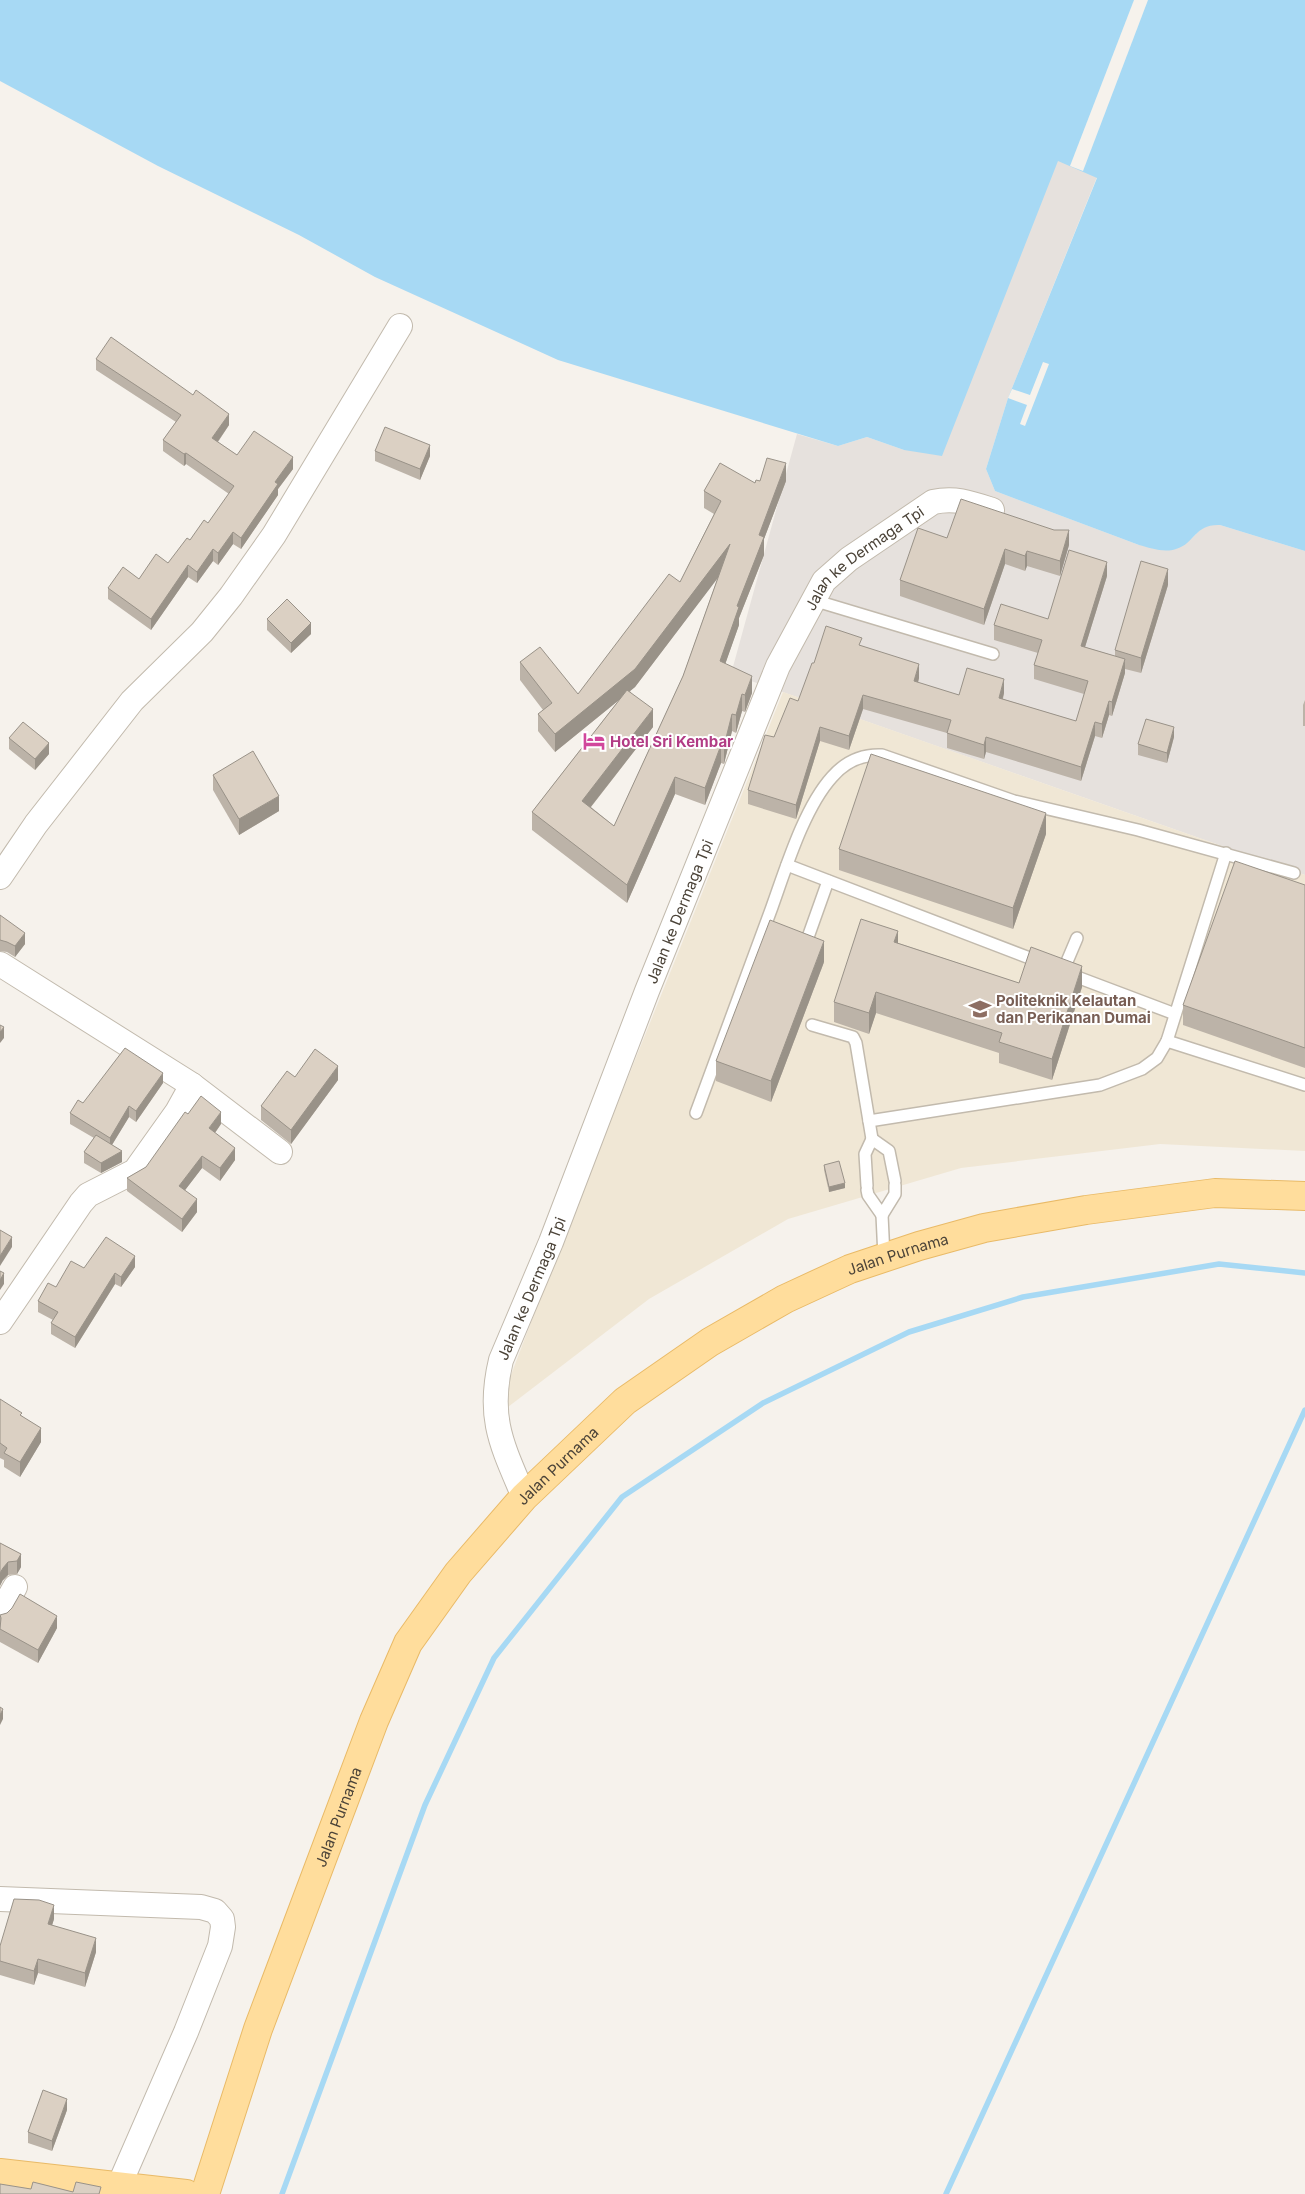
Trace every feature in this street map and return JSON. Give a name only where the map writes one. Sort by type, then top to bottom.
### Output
[{"type":"main road","name":"Jalan Purnama","points":[[205,2194],[258,2029],[374,1721],[408,1644],[458,1573],[524,1497],[625,1401],[710,1342],[785,1299],[850,1269],[884,1257],[984,1228],[1086,1210],[1214,1193],[1305,1196]]},
{"type":"main road","points":[[0,2173],[118,2188],[186,2194]]},
{"type":"street","points":[[0,877],[36,824],[132,701],[202,632],[231,596],[274,535],[400,326]]},
{"type":"street","name":"Jalan ke Dermaga Tpi","points":[[524,1497],[503,1448],[494,1405],[496,1378],[501,1360],[551,1242],[647,991],[778,666],[824,581],[849,559],[933,502],[946,499],[960,499],[1014,517]]},
{"type":"street","points":[[0,964],[192,1085],[280,1152]]},
{"type":"street","points":[[0,1322],[80,1203],[88,1196],[135,1171],[177,1112],[192,1085]]},
{"type":"street","points":[[0,1614],[15,1587]]},
{"type":"street","points":[[0,1898],[201,1907],[216,1911],[222,1919],[220,1946],[186,2032],[118,2188]]},
{"type":"lane","points":[[813,600],[993,654]]},
{"type":"lane","points":[[696,1113],[787,865],[806,819],[832,777],[845,765],[869,754],[882,755],[1014,802],[1138,830],[1294,873]]},
{"type":"lane","points":[[869,1121],[1100,1085],[1142,1069],[1156,1058],[1167,1040],[1226,853]]},
{"type":"lane","points":[[787,865],[1175,1014]]},
{"type":"lane","points":[[807,940],[828,881]]},
{"type":"lane","points":[[1063,972],[1077,938]]},
{"type":"lane","points":[[812,1025],[853,1037],[856,1043],[872,1139],[865,1154],[868,1196],[882,1215]]},
{"type":"lane","points":[[1167,1040],[1305,1084]]},
{"type":"lane","points":[[872,1139],[890,1151],[895,1183],[894,1194],[882,1215],[884,1257]]},
{"type":"shaded area","points":[[1058,160],[1097,177],[1008,398],[986,469],[995,491],[1139,545],[1191,539],[1209,524],[1220,525],[1305,551],[1305,875],[731,674],[797,434],[838,446],[867,437],[904,450],[1046,188]]},
{"type":"shaded area","name":"Politeknik Kelautan dan Perikanan Dumai","points":[[783,692],[1305,875],[1305,1151],[1160,1144],[961,1168],[788,1219],[649,1299],[495,1417],[557,1254]]},
{"type":"water","points":[[0,0],[1305,0],[1305,551],[1220,525],[1205,527],[1188,543],[1176,549],[1157,550],[995,491],[986,469],[1008,398],[1097,178],[1058,161],[942,456],[904,450],[867,437],[838,446],[558,360],[375,277],[299,235],[158,166],[0,81]]},
{"type":"pier","points":[[1134,0],[1148,0],[1083,171],[1070,166]]},
{"type":"pier","points":[[1043,362],[1049,364],[1025,426],[1020,424],[1027,405],[1008,398],[1012,389],[1030,395]]},
{"type":"building","points":[[111,337],[193,395],[196,390],[229,414],[212,438],[237,455],[254,431],[293,457],[275,482],[278,484],[241,538],[233,532],[218,553],[213,549],[197,572],[188,565],[151,619],[108,588],[123,567],[139,579],[156,554],[168,563],[187,538],[190,540],[204,520],[208,523],[234,486],[186,453],[184,454],[163,440],[181,415],[96,359]]},
{"type":"building","points":[[385,427],[430,445],[420,469],[375,451]]},
{"type":"building","points":[[767,458],[786,463],[759,535],[764,537],[737,606],[739,607],[720,661],[752,676],[745,695],[742,694],[736,715],[732,714],[724,746],[721,745],[705,788],[675,777],[627,885],[532,812],[627,690],[653,709],[582,801],[614,826],[683,676],[730,544],[635,669],[555,734],[538,714],[552,703],[520,662],[540,647],[578,694],[669,574],[680,582],[721,501],[704,491],[720,463],[755,483],[756,480],[760,481]]},
{"type":"building","points":[[961,499],[1054,530],[1069,530],[1060,561],[1027,551],[1025,556],[1005,549],[984,609],[900,580],[918,528],[947,538]]},
{"type":"building","points":[[1069,550],[1107,562],[1081,646],[1125,659],[1112,702],[1109,701],[1102,724],[1095,722],[1081,767],[986,737],[984,745],[947,733],[951,720],[863,695],[849,736],[820,727],[796,805],[748,790],[765,735],[774,737],[790,698],[798,701],[812,663],[814,663],[826,626],[862,638],[859,645],[919,664],[914,681],[959,695],[967,668],[1004,679],[999,698],[1076,721],[1088,681],[1034,665],[1042,640],[994,625],[1001,604],[1048,619]]},
{"type":"building","points":[[1141,561],[1168,569],[1141,658],[1115,650]]},
{"type":"building","points":[[287,599],[311,623],[291,643],[267,619]]},
{"type":"building","points":[[1146,719],[1174,727],[1167,753],[1138,744]]},
{"type":"building","points":[[23,722],[49,743],[35,759],[9,738]]},
{"type":"building","points":[[253,751],[279,796],[239,819],[213,775]]},
{"type":"building","points":[[871,754],[1046,813],[1013,908],[839,849]]},
{"type":"building","points":[[1235,861],[1305,885],[1305,1048],[1183,1005]]},
{"type":"building","points":[[0,915],[25,933],[15,946],[0,940]]},
{"type":"building","points":[[861,919],[898,931],[894,942],[1019,983],[1031,947],[1082,966],[1052,1059],[999,1042],[1002,1033],[876,992],[869,1013],[834,1002]]},
{"type":"building","points":[[770,920],[824,941],[771,1081],[716,1061]]},
{"type":"building","points":[[125,1048],[163,1073],[136,1111],[129,1106],[110,1138],[70,1113],[78,1100],[83,1103]]},
{"type":"building","points":[[315,1049],[338,1066],[291,1130],[261,1106],[287,1071],[295,1077]]},
{"type":"building","points":[[201,1096],[221,1112],[209,1128],[235,1148],[220,1168],[202,1156],[179,1186],[197,1199],[182,1219],[127,1178],[146,1167],[185,1112],[188,1114]]},
{"type":"building","points":[[96,1135],[122,1151],[101,1163],[84,1152]]},
{"type":"building","points":[[839,1161],[845,1183],[829,1187],[824,1165]]},
{"type":"building","points":[[0,1230],[12,1237],[0,1256]]},
{"type":"building","points":[[106,1237],[135,1256],[121,1277],[115,1273],[75,1337],[51,1323],[58,1312],[38,1301],[48,1283],[56,1287],[71,1261],[84,1268]]},
{"type":"building","points":[[0,1271],[4,1273],[0,1280]]},
{"type":"building","points":[[0,1399],[22,1413],[20,1415],[41,1428],[20,1462],[4,1453],[7,1448],[0,1443]]},
{"type":"building","points":[[0,1543],[21,1554],[17,1561],[8,1562],[0,1573]]},
{"type":"building","points":[[20,1594],[57,1616],[38,1650],[0,1629],[0,1615],[7,1613],[12,1608]]},
{"type":"building","points":[[14,1899],[39,1900],[54,1905],[48,1924],[96,1938],[85,1973],[38,1959],[34,1971],[0,1961],[0,1946]]},
{"type":"building","points":[[43,2090],[67,2099],[52,2141],[28,2132]]},
{"type":"building","points":[[33,2182],[73,2192],[76,2182],[101,2187],[99,2194],[0,2194],[0,2184],[31,2189]]},
{"type":"waterway","points":[[282,2194],[425,1805],[494,1658],[622,1497],[763,1403],[909,1332],[1023,1297],[1219,1264],[1305,1273]]},
{"type":"waterway","points":[[946,2194],[1305,1410]]},
{"type":"place","name":"Hotel Sri Kembar","points":[[594,741]]},
{"type":"place","name":"Politeknik Kelautan dan Perikanan Dumai","points":[[980,1009]]}]
